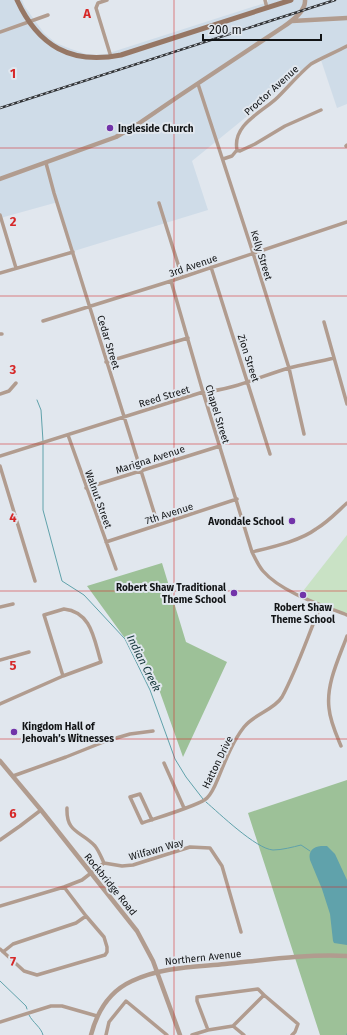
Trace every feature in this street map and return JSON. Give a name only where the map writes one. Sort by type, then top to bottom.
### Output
[{"type":"main road","points":[[17,0],[29,23],[48,43],[69,53],[88,58],[112,57],[140,50],[291,0]]},
{"type":"street","points":[[107,0],[98,4],[96,6],[96,10],[112,57]]},
{"type":"street","points":[[265,0],[267,8]]},
{"type":"street","points":[[0,179],[116,137],[292,21],[304,8],[305,0]]},
{"type":"street","points":[[0,32],[48,15]]},
{"type":"street","points":[[292,21],[347,18]]},
{"type":"street","name":"Proctor Avenue","points":[[237,150],[236,144],[241,131],[251,117],[278,97],[312,64],[347,46]]},
{"type":"street","name":"Kelly Street","points":[[198,84],[254,253],[289,368],[304,434]]},
{"type":"street","points":[[223,159],[232,156],[237,150],[240,151],[255,144],[285,126],[321,110]]},
{"type":"street","name":"Cedar Street","points":[[46,163],[106,362],[158,525]]},
{"type":"street","points":[[160,203],[182,277]]},
{"type":"street","points":[[0,216],[16,268]]},
{"type":"street","name":"3rd Avenue","points":[[43,321],[171,281],[347,222]]},
{"type":"street","points":[[0,274],[73,252]]},
{"type":"street","name":"Zion Street","points":[[211,267],[270,454]]},
{"type":"street","name":"Chapel Street","points":[[171,281],[252,552],[263,571],[282,587],[347,615]]},
{"type":"street","points":[[324,322],[347,404]]},
{"type":"street","points":[[106,362],[188,338]]},
{"type":"street","name":"Reed Street","points":[[0,456],[203,392],[211,392],[248,382],[289,368],[334,358]]},
{"type":"street","points":[[0,394],[9,391],[16,383]]},
{"type":"street","name":"Walnut Street","points":[[68,435],[116,569]]},
{"type":"street","name":"Marigna Avenue","points":[[86,488],[220,446]]},
{"type":"street","points":[[0,466],[35,581]]},
{"type":"street","name":"7th Avenue","points":[[106,542],[237,499]]},
{"type":"street","points":[[252,552],[281,544],[315,530],[347,503]]},
{"type":"street","points":[[0,607],[13,604]]},
{"type":"street","name":"Hatton Drive","points":[[152,820],[207,799],[213,789],[227,756],[243,728],[257,715],[280,701],[297,667],[321,605]]},
{"type":"street","points":[[0,704],[63,676],[101,662],[87,620],[80,613],[64,609],[44,615],[63,676]]},
{"type":"street","points":[[341,746],[330,713],[329,699],[334,671],[347,636]]},
{"type":"street","points":[[0,660],[29,652]]},
{"type":"street","points":[[13,776],[66,758],[106,741],[130,734],[153,731]]},
{"type":"street","name":"Rockbridge Road","points":[[0,761],[137,931],[148,950],[157,971],[180,1035]]},
{"type":"street","points":[[164,763],[184,808]]},
{"type":"street","points":[[140,794],[152,820],[142,823],[130,797],[140,794]]},
{"type":"street","points":[[0,906],[64,887],[82,880],[104,863],[96,847],[70,826],[67,818],[67,808]]},
{"type":"street","points":[[0,840],[40,810]]},
{"type":"street","name":"Wilfawn Way","points":[[104,863],[122,866],[133,865],[190,847],[210,848],[222,866],[241,932]]},
{"type":"street","points":[[64,887],[104,937],[107,952],[105,955],[37,975],[24,971],[2,951],[13,944],[76,923],[83,920],[86,916]]},
{"type":"street","name":"Northern Avenue","points":[[91,1035],[97,1016],[111,997],[124,985],[131,981],[157,971],[272,959],[347,956]]},
{"type":"street","points":[[208,1030],[197,997],[258,989],[298,1024],[292,1035]]},
{"type":"street","points":[[192,1035],[208,1030],[233,1026],[264,995]]},
{"type":"street","points":[[106,1035],[109,1022],[126,1001],[167,1035]]},
{"type":"street","points":[[0,1022],[51,1006],[62,1006],[97,1016]]},
{"type":"street","points":[[233,1026],[244,1035]]},
{"type":"shaded area","points":[[0,0],[22,0],[25,7],[44,33],[56,43],[86,54],[96,55],[106,54],[268,2],[268,0],[347,0],[347,104],[337,108],[320,57],[192,161],[208,210],[74,251],[58,202],[0,219]]},
{"type":"green space","points":[[347,535],[347,616],[300,595]]},
{"type":"green space","points":[[162,563],[186,642],[227,662],[183,757],[156,681],[87,586]]},
{"type":"green space","points":[[347,780],[347,1035],[320,1035],[248,813]]},
{"type":"water","points":[[327,846],[335,854],[347,880],[347,945],[334,943],[333,941],[330,914],[310,860],[310,852],[316,847]]},
{"type":"waterway","name":"Indian Creek","points":[[37,400],[41,410],[43,441]]},
{"type":"waterway","name":"Indian Creek","points":[[43,444],[43,510],[62,581],[84,595],[125,639],[150,690],[175,759],[186,777],[203,799]]},
{"type":"waterway","name":"Indian Creek","points":[[206,802],[238,830],[257,844],[273,850],[301,845],[310,851]]},
{"type":"waterway","points":[[0,981],[26,1006],[27,1009]]},
{"type":"waterway","points":[[29,1015],[41,1030],[43,1035]]},
{"type":"railway","points":[[0,108],[335,0]]},
{"type":"place","name":"Ingleside Church","points":[[110,128]]},
{"type":"place","name":"Avondale School","points":[[292,521]]},
{"type":"place","name":"Robert Shaw Traditional Theme School","points":[[234,593]]},
{"type":"place","name":"Robert Shaw Theme School","points":[[303,595]]},
{"type":"place","name":"Kingdom Hall of Jehovah’s Witnesses","points":[[14,732]]}]
